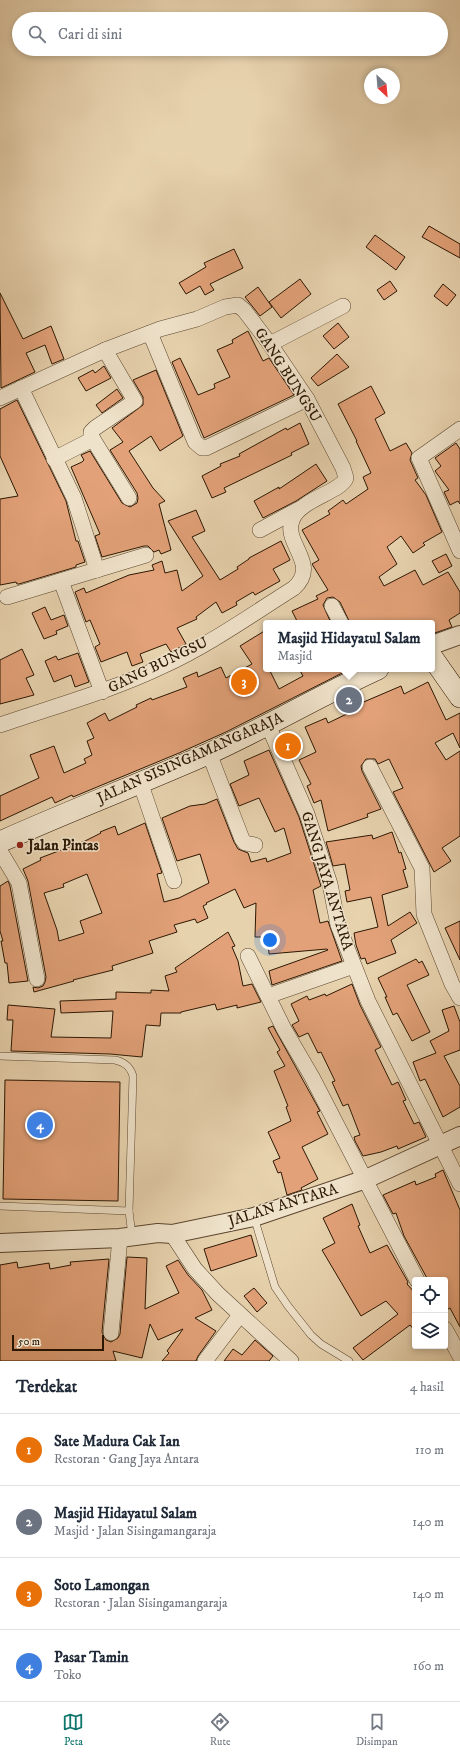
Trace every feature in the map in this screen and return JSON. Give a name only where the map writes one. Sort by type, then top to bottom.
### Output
[{"type":"main road","points":[[435,662],[460,697]]},
{"type":"main road","name":"JALAN SISINGAMANGARAJA","points":[[0,842],[209,753],[268,725],[369,672]]},
{"type":"street","name":"GANG BUNGSU","points":[[0,725],[102,692],[180,658],[294,588],[303,576],[304,569],[292,534],[291,525],[293,517],[309,502],[345,482],[346,478],[343,468],[307,399],[270,344],[246,312],[238,305],[225,307],[197,319],[150,333]]},
{"type":"street","points":[[270,344],[343,306]]},
{"type":"street","points":[[0,398],[105,350],[150,333],[195,442],[202,448],[206,448],[307,399]]},
{"type":"street","points":[[105,350],[135,401],[95,428],[92,432],[93,439],[129,498]]},
{"type":"street","points":[[22,388],[54,459],[74,498],[97,570]]},
{"type":"street","points":[[460,429],[419,458],[460,552]]},
{"type":"street","points":[[54,459],[93,439]]},
{"type":"street","points":[[260,530],[302,508]]},
{"type":"street","points":[[7,597],[146,555]]},
{"type":"street","points":[[61,581],[102,692]]},
{"type":"street","points":[[332,606],[339,620]]},
{"type":"street","points":[[435,644],[460,635]]},
{"type":"street","name":"GANG JAYA ANTARA","points":[[268,725],[307,814],[330,884],[338,924],[368,1001],[460,1184]]},
{"type":"street","points":[[209,753],[242,839],[248,844],[255,845]]},
{"type":"street","points":[[370,767],[422,868],[424,914],[452,984],[460,998]]},
{"type":"street","points":[[140,782],[174,881]]},
{"type":"street","points":[[0,851],[19,883],[37,979]]},
{"type":"street","points":[[248,956],[284,1029],[312,1077],[366,1179],[408,1266],[415,1277]]},
{"type":"street","points":[[268,996],[354,966]]},
{"type":"street","name":"JALAN ANTARA","points":[[0,1243],[126,1237],[158,1233],[172,1234],[254,1217],[366,1179],[440,1143],[460,1136]]},
{"type":"street","points":[[172,1234],[195,1268],[240,1315],[273,1343],[291,1361]]},
{"type":"street","points":[[111,1333],[126,1237]]},
{"type":"street","points":[[205,1361],[240,1315]]},
{"type":"street","points":[[448,1334],[460,1356]]},
{"type":"lane","points":[[0,1056],[114,1060],[121,1061],[129,1067],[133,1076],[129,1210],[126,1237]]},
{"type":"lane","points":[[0,1206],[129,1210]]},
{"type":"lane","points":[[254,1217],[275,1287],[311,1335],[321,1344],[349,1361]]},
{"type":"building","points":[[429,226],[460,244],[460,258],[422,237]]},
{"type":"building","points":[[375,235],[405,257],[396,270],[366,247]]},
{"type":"building","points":[[234,249],[243,268],[210,284],[214,290],[205,295],[200,286],[186,294],[179,283],[206,267],[204,263]]},
{"type":"building","points":[[300,279],[311,294],[281,318],[269,302]]},
{"type":"building","points":[[390,281],[397,291],[384,300],[377,290]]},
{"type":"building","points":[[443,284],[456,295],[447,306],[434,296]]},
{"type":"building","points":[[258,287],[272,307],[260,316],[245,297]]},
{"type":"building","points":[[0,293],[23,339],[51,326],[64,359],[52,364],[45,345],[26,353],[35,372],[1,388]]},
{"type":"building","points":[[338,323],[349,337],[334,349],[323,336]]},
{"type":"building","points":[[248,331],[263,361],[269,358],[294,395],[204,438],[172,362],[180,358],[198,395],[215,388],[214,384],[230,377],[217,350],[233,343],[232,340]]},
{"type":"building","points":[[337,354],[349,367],[318,386],[311,378]]},
{"type":"building","points":[[104,366],[111,378],[86,391],[78,378],[93,370],[95,373]]},
{"type":"building","points":[[156,370],[183,436],[160,451],[151,436],[129,451],[153,488],[165,501],[159,504],[171,550],[161,554],[159,550],[154,552],[148,546],[144,546],[102,557],[95,536],[100,534],[71,467],[82,462],[84,460],[81,455],[90,451],[122,503],[130,507],[137,503],[137,493],[110,450],[123,442],[112,428],[143,405],[143,397],[133,380]]},
{"type":"building","points":[[371,386],[385,413],[375,419],[390,451],[406,443],[412,453],[410,460],[418,478],[415,480],[426,495],[442,532],[423,543],[425,545],[413,553],[401,536],[387,547],[397,564],[379,577],[384,586],[415,570],[423,585],[448,572],[460,592],[460,613],[449,620],[452,627],[435,633],[435,620],[349,620],[340,602],[333,597],[327,598],[323,605],[330,620],[296,620],[292,611],[318,599],[316,596],[328,590],[312,564],[319,560],[302,530],[330,514],[328,511],[343,500],[346,504],[368,489],[363,477],[371,473],[338,404]]},
{"type":"building","points":[[117,389],[123,398],[102,413],[96,405]]},
{"type":"building","points":[[17,400],[66,501],[76,541],[78,541],[85,562],[76,565],[76,567],[19,584],[16,582],[0,585],[0,499],[18,496],[0,456],[0,409]]},
{"type":"building","points":[[300,423],[309,444],[291,453],[292,455],[224,488],[226,492],[212,498],[202,476],[221,466],[220,464],[240,456],[239,454],[286,428],[287,430]]},
{"type":"building","points":[[456,443],[460,449],[460,504],[458,501],[450,505],[444,492],[449,490],[435,471],[441,466],[435,458]]},
{"type":"building","points":[[316,464],[327,481],[296,501],[263,518],[254,501],[279,487],[279,489]]},
{"type":"building","points":[[196,510],[205,531],[192,537],[220,580],[238,569],[237,567],[249,558],[281,541],[290,560],[273,569],[280,581],[255,595],[253,592],[236,602],[237,605],[222,613],[216,602],[196,617],[197,619],[177,628],[186,644],[171,652],[166,644],[140,654],[143,662],[132,666],[127,652],[101,662],[95,647],[100,644],[90,620],[86,622],[75,592],[84,588],[86,593],[129,575],[154,570],[152,565],[162,561],[165,573],[177,570],[182,591],[203,576],[168,521]]},
{"type":"building","points":[[446,554],[452,566],[439,573],[432,561]]},
{"type":"building","points":[[45,607],[51,620],[64,615],[68,626],[56,631],[57,634],[44,639],[32,613]]},
{"type":"building","points":[[263,632],[263,672],[270,672],[279,689],[303,676],[301,672],[344,672],[226,732],[179,753],[73,797],[72,795],[55,803],[52,797],[0,821],[0,796],[39,778],[30,755],[54,746],[64,773],[86,763],[84,759],[92,755],[87,741],[94,738],[87,723],[105,713],[109,721],[151,698],[152,700],[187,687],[183,678],[197,672],[198,677],[221,667],[226,678],[252,664],[240,646]]},
{"type":"building","points":[[22,649],[34,675],[26,678],[34,695],[0,704],[0,660]]},
{"type":"building","points":[[78,653],[89,682],[75,687],[71,675],[54,682],[45,661],[56,656],[58,660]]},
{"type":"building","points":[[428,682],[446,720],[460,713],[460,748],[453,733],[435,743],[446,760],[460,751],[460,836],[442,848],[451,861],[434,872],[393,792],[403,788],[389,759],[378,764],[375,759],[366,759],[361,766],[362,771],[381,809],[367,814],[368,817],[328,831],[321,800],[314,803],[307,786],[311,784],[299,760],[316,752],[305,727],[326,718],[328,723],[353,711],[352,707],[401,686],[404,694]]},
{"type":"building","points":[[269,750],[299,817],[321,886],[313,890],[320,923],[328,921],[342,961],[272,985],[269,971],[328,950],[269,954],[268,937],[255,937],[256,903],[244,908],[235,889],[206,903],[207,904],[203,906],[208,918],[197,923],[195,919],[174,925],[177,932],[149,941],[153,953],[112,966],[113,970],[34,992],[33,987],[38,988],[43,986],[46,977],[28,881],[23,869],[41,860],[40,858],[85,841],[101,833],[100,832],[115,826],[118,835],[145,823],[162,873],[157,874],[164,902],[179,898],[209,883],[200,854],[177,861],[162,818],[190,806],[205,804],[217,799],[234,842],[238,849],[248,853],[251,862],[266,858],[267,862],[291,853],[284,828],[275,832],[259,798],[239,806],[230,784],[249,775],[244,761]],"holes":[[[87,874],[102,913],[80,921],[84,933],[59,941],[57,930],[44,893],[64,887],[63,884]]]},
{"type":"building","points":[[392,832],[399,853],[401,852],[406,869],[403,870],[408,887],[382,895],[388,926],[410,912],[417,923],[391,940],[396,953],[367,964],[365,958],[361,959],[354,933],[378,927],[371,897],[347,902],[345,891],[350,890],[345,864],[333,866],[326,842],[372,835],[373,839]]},
{"type":"building","points":[[8,881],[28,981],[9,983],[7,963],[5,963],[1,941],[3,941],[0,931],[0,886]]},
{"type":"building","points":[[460,921],[460,960],[445,928]]},
{"type":"building","points":[[228,932],[235,946],[232,947],[238,961],[243,986],[252,984],[261,1002],[237,1008],[237,1005],[217,1010],[215,1004],[181,1013],[161,1013],[160,1026],[146,1025],[142,1057],[110,1054],[11,1051],[13,1020],[7,1020],[8,1005],[55,1009],[51,1037],[111,1038],[113,1011],[61,1013],[60,1001],[116,999],[116,992],[151,993],[151,990],[169,991],[165,976],[177,972],[175,968]]},
{"type":"building","points":[[416,959],[419,963],[422,961],[429,975],[407,985],[430,1032],[412,1041],[397,1013],[393,1015],[385,997],[387,997],[378,978]]},
{"type":"building","points":[[352,984],[360,1005],[381,1047],[375,1050],[392,1085],[398,1082],[406,1100],[403,1101],[414,1124],[419,1122],[426,1137],[398,1149],[397,1146],[381,1152],[363,1156],[355,1141],[354,1137],[360,1135],[348,1104],[343,1106],[332,1082],[335,1081],[321,1052],[318,1053],[308,1033],[299,1037],[292,1025],[299,1021],[291,1004],[307,996],[309,1000],[325,994],[326,996]]},
{"type":"building","points":[[454,1006],[460,1022],[460,1050],[444,1056],[460,1086],[460,1107],[443,1117],[425,1079],[420,1081],[413,1062],[436,1053],[430,1041],[449,1031],[442,1010]]},
{"type":"building","points":[[273,1026],[320,1111],[317,1112],[328,1134],[302,1147],[318,1179],[301,1188],[302,1190],[287,1195],[281,1172],[278,1173],[273,1161],[280,1158],[268,1132],[291,1121],[286,1107],[288,1106],[274,1071],[285,1066],[277,1052],[280,1050],[268,1028]]},
{"type":"building","points":[[5,1080],[120,1082],[118,1201],[3,1199]]},
{"type":"building","points":[[443,1170],[460,1210],[460,1327],[450,1308],[448,1309],[448,1277],[426,1277],[404,1236],[396,1213],[393,1214],[383,1195],[415,1181],[416,1185],[436,1177],[435,1174]]},
{"type":"building","points":[[352,1204],[360,1225],[358,1226],[370,1253],[387,1245],[408,1282],[407,1284],[412,1290],[412,1327],[410,1325],[363,1360],[353,1348],[398,1314],[386,1301],[361,1316],[322,1250],[335,1243],[323,1218]]},
{"type":"building","points":[[251,1235],[257,1256],[211,1271],[204,1249]]},
{"type":"building","points":[[127,1257],[147,1258],[145,1309],[179,1293],[166,1266],[178,1260],[188,1275],[202,1290],[212,1310],[195,1318],[216,1331],[196,1361],[162,1361],[169,1353],[167,1351],[183,1329],[158,1340],[150,1324],[142,1358],[113,1351],[116,1361],[0,1361],[0,1265],[17,1262],[18,1268],[49,1263],[50,1269],[71,1265],[70,1262],[109,1259],[102,1332],[106,1340],[111,1342],[118,1338],[120,1334]]},
{"type":"building","points":[[254,1288],[267,1303],[257,1312],[244,1296]]},
{"type":"building","points":[[255,1340],[273,1356],[269,1361],[224,1361],[233,1349],[242,1355]]},
{"type":"place","name":"Soto Lamongan","points":[[244,682]]},
{"type":"place","name":"Masjid Hidayatul Salam","points":[[349,700]]},
{"type":"place","name":"Sate Madura Cak Ian","points":[[288,746]]},
{"type":"place","name":"Jalan Pintas","points":[[20,845]]},
{"type":"place","name":"Pasar Tamin","points":[[40,1125]]}]
